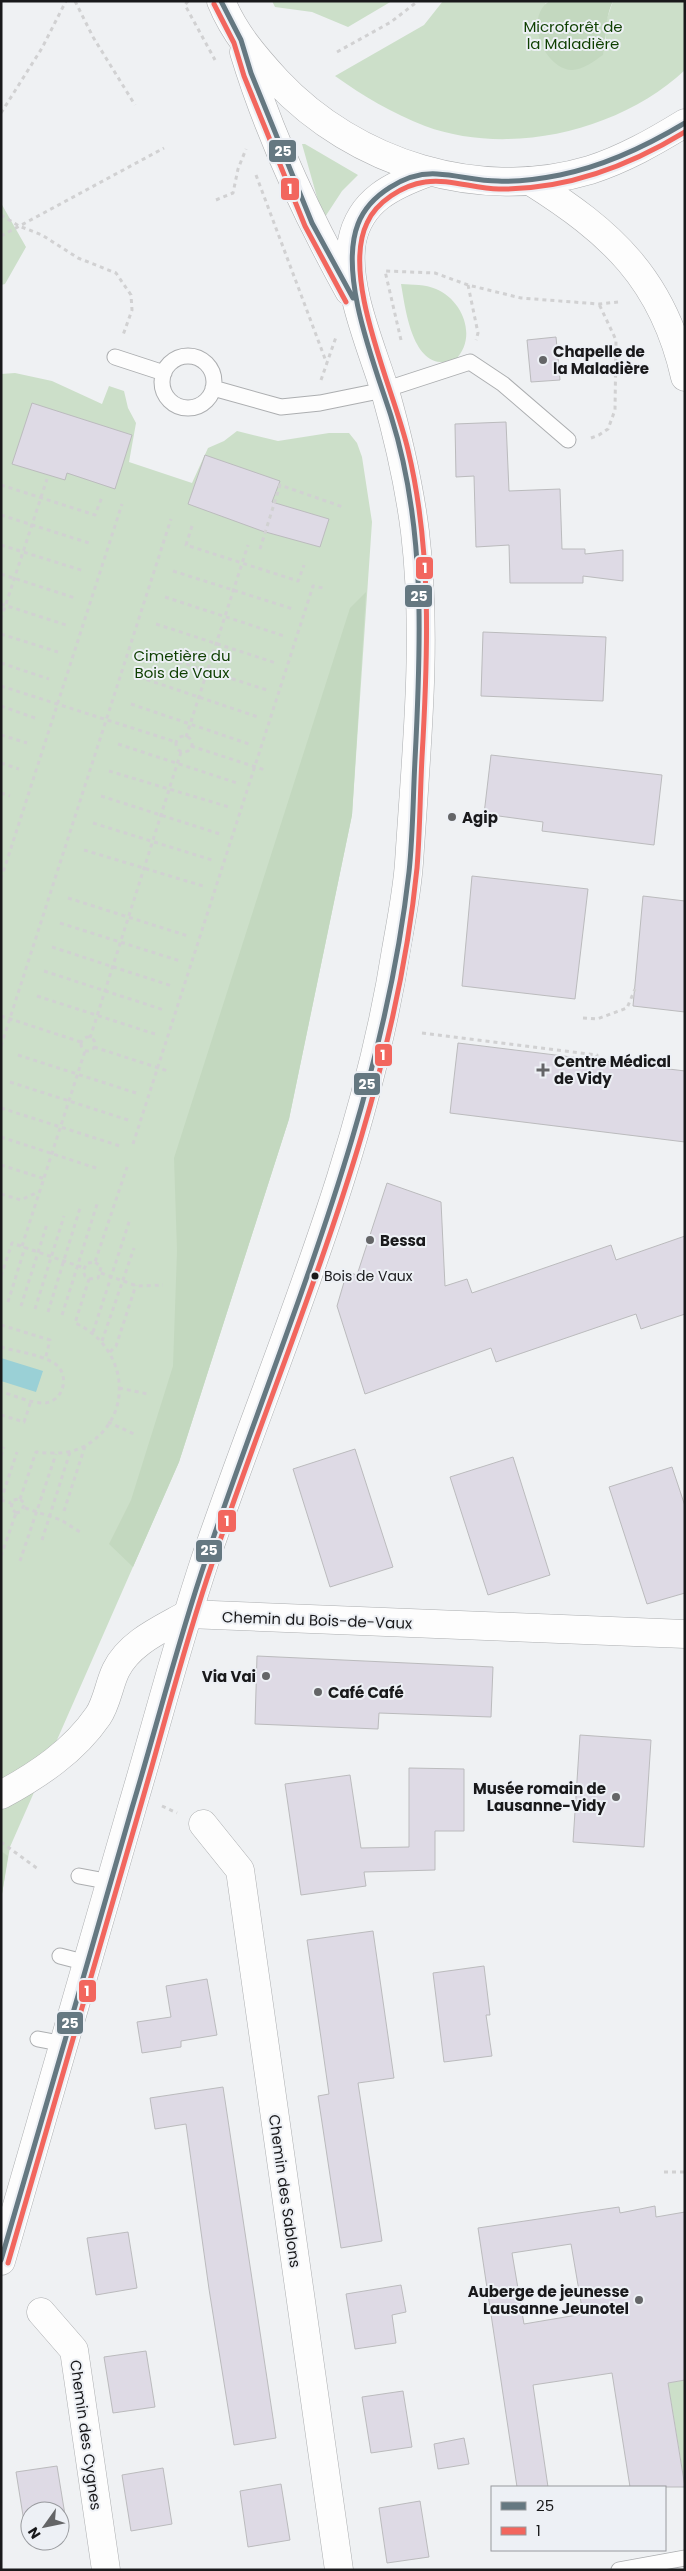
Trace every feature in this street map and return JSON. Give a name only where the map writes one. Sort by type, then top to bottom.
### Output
[{"type":"main road","points":[[221,1],[241,40],[251,73],[312,223],[359,309]]},
{"type":"main road","points":[[241,40],[294,100],[330,127],[372,151],[429,172],[462,179],[530,180],[597,167],[645,148],[685,123]]},
{"type":"main road","points":[[1,2261],[51,2041],[87,1963],[188,1614],[242,1457],[286,1343],[345,1169],[389,995],[409,870],[420,621],[415,533],[402,453],[359,309],[350,257],[353,236],[359,218],[383,192],[396,184],[429,172]]},
{"type":"main road","points":[[530,180],[564,202],[598,229],[635,267],[650,286],[678,348],[685,377]]},
{"type":"main road","points":[[1,1795],[46,1768],[70,1748],[99,1715],[117,1668],[138,1643],[188,1614]]},
{"type":"main road","name":"Chemin du Bois-de-Vaux","points":[[188,1614],[685,1634]]},
{"type":"main road","name":"Chemin des Sablons","points":[[203,1824],[240,1870],[339,2570]]},
{"type":"main road","name":"Chemin des Cygnes","points":[[41,2312],[74,2350],[106,2570]]},
{"type":"lane","points":[[115,356],[164,373]]},
{"type":"lane","points":[[181,357],[197,358],[209,367],[214,381],[213,388],[204,402],[189,408],[181,407],[167,398],[162,381],[164,373],[174,360],[181,357]]},
{"type":"lane","points":[[213,388],[281,407],[320,403],[384,390],[470,362],[503,384],[568,440]]},
{"type":"lane","points":[[79,1876],[111,1882]]},
{"type":"lane","points":[[60,1956],[87,1963]]},
{"type":"lane","points":[[619,2570],[685,2558]]},
{"type":"path","points":[[1,113],[42,48],[66,1]]},
{"type":"path","points":[[75,1],[93,38],[135,105]]},
{"type":"path","points":[[337,52],[391,22],[418,1]]},
{"type":"path","points":[[1,236],[164,148]]},
{"type":"path","points":[[216,200],[233,193],[238,169],[246,149]]},
{"type":"path","points":[[1,215],[19,226],[42,235],[78,258],[116,273],[131,296],[132,310],[122,338]]},
{"type":"path","points":[[396,317],[385,271],[435,273],[468,285],[521,298],[599,304],[618,302]]},
{"type":"path","points":[[468,285],[478,333],[470,362]]},
{"type":"path","points":[[299,290],[327,364],[318,388]]},
{"type":"path","points":[[568,440],[584,440],[599,435],[608,428],[614,410],[616,340],[599,304]]},
{"type":"path","points":[[1,619],[3,605],[14,579],[47,479]]},
{"type":"path","points":[[260,550],[280,484],[343,507]]},
{"type":"path","points":[[1,485],[95,515],[102,497]]},
{"type":"path","points":[[1,878],[122,504]]},
{"type":"path","points":[[1,516],[92,544]]},
{"type":"path","points":[[1,1046],[171,520]]},
{"type":"path","points":[[192,526],[186,545],[298,582],[304,565]]},
{"type":"path","points":[[1,545],[84,571]]},
{"type":"path","points":[[186,737],[248,545]]},
{"type":"path","points":[[173,571],[293,609]]},
{"type":"path","points":[[1,574],[75,598]]},
{"type":"path","points":[[133,1144],[313,586],[323,588]]},
{"type":"path","points":[[165,597],[284,636]]},
{"type":"path","points":[[3,605],[66,625]]},
{"type":"path","points":[[156,624],[276,663]]},
{"type":"path","points":[[1,634],[58,652]]},
{"type":"path","points":[[148,652],[267,690]]},
{"type":"path","points":[[1,663],[49,679]]},
{"type":"path","points":[[139,677],[258,716]]},
{"type":"path","points":[[1,686],[176,742]]},
{"type":"path","points":[[131,704],[250,744]]},
{"type":"path","points":[[1,706],[35,718]]},
{"type":"path","points":[[1,735],[27,743]]},
{"type":"path","points":[[176,742],[181,737],[186,737]]},
{"type":"path","points":[[186,737],[191,742],[191,746]]},
{"type":"path","points":[[176,742],[176,746],[182,752]]},
{"type":"path","points":[[118,744],[237,783]]},
{"type":"path","points":[[191,746],[265,770]]},
{"type":"path","points":[[182,752],[187,751],[191,746]]},
{"type":"path","points":[[90,1038],[182,752]]},
{"type":"path","points":[[1,763],[18,769]]},
{"type":"path","points":[[109,771],[229,807]]},
{"type":"path","points":[[1,793],[10,796]]},
{"type":"path","points":[[101,796],[220,834]]},
{"type":"path","points":[[93,823],[212,860]]},
{"type":"path","points":[[84,850],[203,886]]},
{"type":"path","points":[[68,898],[188,936]]},
{"type":"path","points":[[60,923],[180,961]]},
{"type":"path","points":[[52,947],[172,986]]},
{"type":"path","points":[[44,971],[164,1010]]},
{"type":"path","points":[[583,1018],[596,1019],[627,1008],[635,989]]},
{"type":"path","points":[[36,996],[156,1034]]},
{"type":"path","points":[[1,1016],[81,1042]]},
{"type":"path","points":[[422,1033],[597,1055],[596,1060]]},
{"type":"path","points":[[81,1042],[84,1039],[90,1038]]},
{"type":"path","points":[[90,1038],[94,1042],[94,1047]]},
{"type":"path","points":[[81,1042],[82,1049],[85,1051]]},
{"type":"path","points":[[94,1047],[168,1071]]},
{"type":"path","points":[[85,1051],[90,1051],[94,1047]]},
{"type":"path","points":[[8,1302],[40,1191],[85,1051]]},
{"type":"path","points":[[18,1055],[136,1093]]},
{"type":"path","points":[[10,1082],[128,1120]]},
{"type":"path","points":[[1,1108],[120,1146]]},
{"type":"path","points":[[1,1137],[99,1169]]},
{"type":"path","points":[[1,1165],[45,1179]]},
{"type":"path","points":[[95,1262],[127,1167]]},
{"type":"path","points":[[1,1194],[21,1200],[40,1191]]},
{"type":"path","points":[[62,1315],[98,1201]]},
{"type":"path","points":[[48,1312],[80,1208]]},
{"type":"path","points":[[35,1309],[64,1216]]},
{"type":"path","points":[[93,1332],[130,1219]]},
{"type":"path","points":[[21,1306],[47,1224]]},
{"type":"path","points":[[1,1276],[12,1243],[84,1268]]},
{"type":"path","points":[[102,1341],[134,1248]]},
{"type":"path","points":[[95,1262],[101,1267],[102,1273],[98,1278],[89,1279],[85,1276],[84,1268],[87,1263],[95,1262]]},
{"type":"path","points":[[102,1273],[136,1285],[163,1285]]},
{"type":"path","points":[[20,1499],[36,1452],[56,1454],[70,1452],[85,1446],[108,1422],[114,1411],[119,1388],[117,1365],[102,1341],[93,1332],[75,1322],[89,1279]]},
{"type":"path","points":[[110,1352],[116,1346],[136,1285]]},
{"type":"path","points":[[1,1325],[50,1340],[45,1360]]},
{"type":"path","points":[[1,1347],[45,1360],[60,1368],[64,1381],[63,1388],[56,1399],[50,1402],[32,1401],[1,1392]]},
{"type":"path","points":[[119,1388],[148,1394]]},
{"type":"path","points":[[1,1415],[24,1422],[32,1401]]},
{"type":"path","points":[[108,1422],[134,1434]]},
{"type":"path","points":[[64,1511],[85,1446]]},
{"type":"path","points":[[1,1456],[4,1447]]},
{"type":"path","points":[[11,1503],[1,1500],[17,1452]]},
{"type":"path","points":[[42,1540],[70,1452]]},
{"type":"path","points":[[20,1561],[56,1454]]},
{"type":"path","points":[[11,1503],[13,1500],[20,1499]]},
{"type":"path","points":[[20,1499],[25,1504],[25,1508]]},
{"type":"path","points":[[11,1503],[11,1508],[16,1512]]},
{"type":"path","points":[[25,1508],[60,1520],[80,1532]]},
{"type":"path","points":[[16,1512],[20,1512],[25,1508]]},
{"type":"path","points":[[1,1556],[16,1512]]},
{"type":"path","points":[[1,1842],[38,1869]]},
{"type":"path","points":[[664,2172],[685,2172]]},
{"type":"green space","points":[[272,1],[392,1],[348,27],[312,12],[275,7]]},
{"type":"green space","points":[[443,1],[549,1],[545,4],[606,40],[604,27],[613,1],[685,1],[685,70],[659,91],[629,109],[596,123],[562,132],[527,138],[492,139],[458,135],[425,126],[378,104],[335,76],[424,25]]},
{"type":"green space","name":"Microforêt de la Maladière","points":[[549,1],[613,1],[607,22],[603,55],[576,70],[562,68],[553,61],[546,53],[538,31],[541,9]]},
{"type":"green space","points":[[302,144],[358,175],[342,191],[325,217],[322,215]]},
{"type":"green space","points":[[1,203],[26,247],[5,284],[1,285]]},
{"type":"green space","points":[[401,284],[432,287],[446,294],[460,310],[464,320],[466,341],[462,351],[455,360],[441,362],[430,358],[421,350],[409,324]]},
{"type":"green space","name":"Cimetière du Bois de Vaux","points":[[15,373],[52,381],[102,404],[109,386],[124,391],[128,408],[136,423],[129,462],[192,483],[208,448],[224,441],[237,431],[278,441],[329,433],[349,433],[357,443],[362,457],[372,522],[352,815],[289,1119],[179,1462],[10,1847],[1,1900],[1,374]]},
{"type":"green space","points":[[366,592],[352,815],[289,1119],[179,1462],[133,1567],[109,1544],[131,1500],[173,1366],[177,1251],[174,1158],[350,608]]},
{"type":"green space","points":[[1,1851],[8,1856],[1,1900]]},
{"type":"green space","points":[[685,2380],[685,2479],[684,2479],[668,2383]]},
{"type":"water","points":[[1,1358],[43,1371],[36,1392],[1,1381]]},
{"type":"building","name":"Chapelle de la Maladière","points":[[556,337],[560,380],[531,382],[527,340]]},
{"type":"building","points":[[32,403],[132,435],[115,489],[67,473],[65,480],[12,464]]},
{"type":"building","points":[[506,422],[509,491],[560,489],[562,549],[585,549],[585,554],[623,550],[623,581],[583,576],[583,583],[510,583],[509,545],[476,547],[474,476],[456,477],[455,424]]},
{"type":"building","points":[[205,455],[280,481],[272,502],[329,519],[320,547],[262,531],[188,504]]},
{"type":"building","points":[[483,632],[606,637],[603,701],[481,696]]},
{"type":"building","points":[[491,755],[662,775],[654,845],[542,831],[543,822],[484,814]]},
{"type":"building","points":[[472,876],[588,889],[575,999],[462,986]]},
{"type":"building","points":[[643,896],[685,901],[685,1012],[633,1006]]},
{"type":"building","points":[[458,1043],[685,1071],[685,1142],[450,1113]]},
{"type":"building","points":[[387,1183],[441,1202],[445,1286],[467,1279],[472,1293],[611,1245],[616,1260],[685,1236],[685,1314],[641,1329],[636,1314],[496,1362],[491,1348],[365,1394],[337,1306],[347,1272],[357,1275]]},
{"type":"building","points":[[355,1449],[393,1567],[330,1587],[293,1469]]},
{"type":"building","points":[[513,1457],[550,1575],[488,1595],[450,1477]]},
{"type":"building","points":[[672,1467],[685,1506],[685,1593],[647,1604],[609,1487]]},
{"type":"building","points":[[257,1656],[493,1667],[491,1717],[379,1713],[378,1729],[255,1724]]},
{"type":"building","points":[[580,1735],[651,1740],[644,1847],[573,1842]]},
{"type":"building","points":[[409,1768],[464,1769],[464,1831],[435,1831],[435,1870],[364,1872],[366,1886],[301,1895],[285,1784],[350,1775],[361,1848],[409,1847]]},
{"type":"building","points":[[373,1931],[394,2078],[358,2083],[382,2241],[341,2248],[318,2096],[329,2094],[307,1940]]},
{"type":"building","points":[[484,1966],[490,2015],[486,2015],[492,2056],[444,2062],[433,1973]]},
{"type":"building","points":[[207,1979],[217,2035],[181,2041],[181,2047],[142,2053],[137,2022],[171,2017],[166,1986]]},
{"type":"building","points":[[223,2087],[276,2438],[234,2445],[209,2289],[186,2124],[155,2129],[150,2098]]},
{"type":"building","points":[[655,2206],[656,2217],[685,2212],[685,2380],[668,2383],[685,2487],[630,2486],[612,2373],[533,2385],[548,2486],[517,2486],[478,2228],[619,2207],[620,2213]],"holes":[[[571,2244],[583,2314],[524,2324],[512,2253]]]},
{"type":"building","points":[[128,2232],[137,2288],[96,2295],[87,2238]]},
{"type":"building","points":[[401,2285],[406,2312],[392,2315],[396,2343],[355,2349],[346,2294]]},
{"type":"building","points":[[146,2351],[155,2407],[113,2413],[104,2357]]},
{"type":"building","points":[[403,2391],[412,2447],[371,2453],[362,2397]]},
{"type":"building","points":[[464,2438],[469,2464],[438,2469],[434,2444]]},
{"type":"building","points":[[57,2466],[63,2501],[21,2501],[16,2472]]},
{"type":"building","points":[[163,2468],[172,2524],[131,2531],[122,2475]]},
{"type":"building","points":[[281,2484],[290,2540],[248,2547],[240,2491]]},
{"type":"building","points":[[420,2501],[429,2557],[387,2563],[379,2508]]},
{"type":"transit line","name":"25","points":[[221,1],[241,40],[251,73],[312,223],[353,298]]},
{"type":"transit line","name":"1","points":[[214,4],[234,43],[244,76],[305,226],[346,302]]},
{"type":"transit line","name":"25","points":[[1,2260],[196,1590],[297,1305],[353,1135],[377,1049],[396,961],[409,872],[411,844],[419,674],[416,544],[402,458],[391,416],[368,347],[355,294],[352,268],[353,245],[358,224],[363,213],[380,195],[390,187],[413,177],[437,174],[506,181],[529,180],[560,175],[624,155],[685,123]]},
{"type":"transit line","name":"1","points":[[8,2263],[193,1623],[242,1478],[334,1221],[362,1135],[386,1047],[404,958],[417,868],[419,840],[427,641],[425,564],[416,488],[408,450],[372,335],[365,304],[360,274],[360,246],[367,223],[377,208],[391,196],[417,184],[443,181],[499,189],[548,185],[596,174],[642,155],[685,132]]},
{"type":"place","name":"Chapelle de la Maladière","points":[[543,360]]},
{"type":"place","name":"Agip","points":[[452,817]]},
{"type":"place","name":"Centre Médical de Vidy","points":[[543,1070]]},
{"type":"place","name":"Bessa","points":[[370,1240]]},
{"type":"place","name":"Bois de Vaux","points":[[315,1276]]},
{"type":"place","name":"Via Vai","points":[[266,1676]]},
{"type":"place","name":"Café Café","points":[[318,1692]]},
{"type":"place","name":"Musée romain de Lausanne-Vidy","points":[[616,1797]]},
{"type":"place","name":"Auberge de jeunesse Lausanne Jeunotel","points":[[639,2300]]}]
